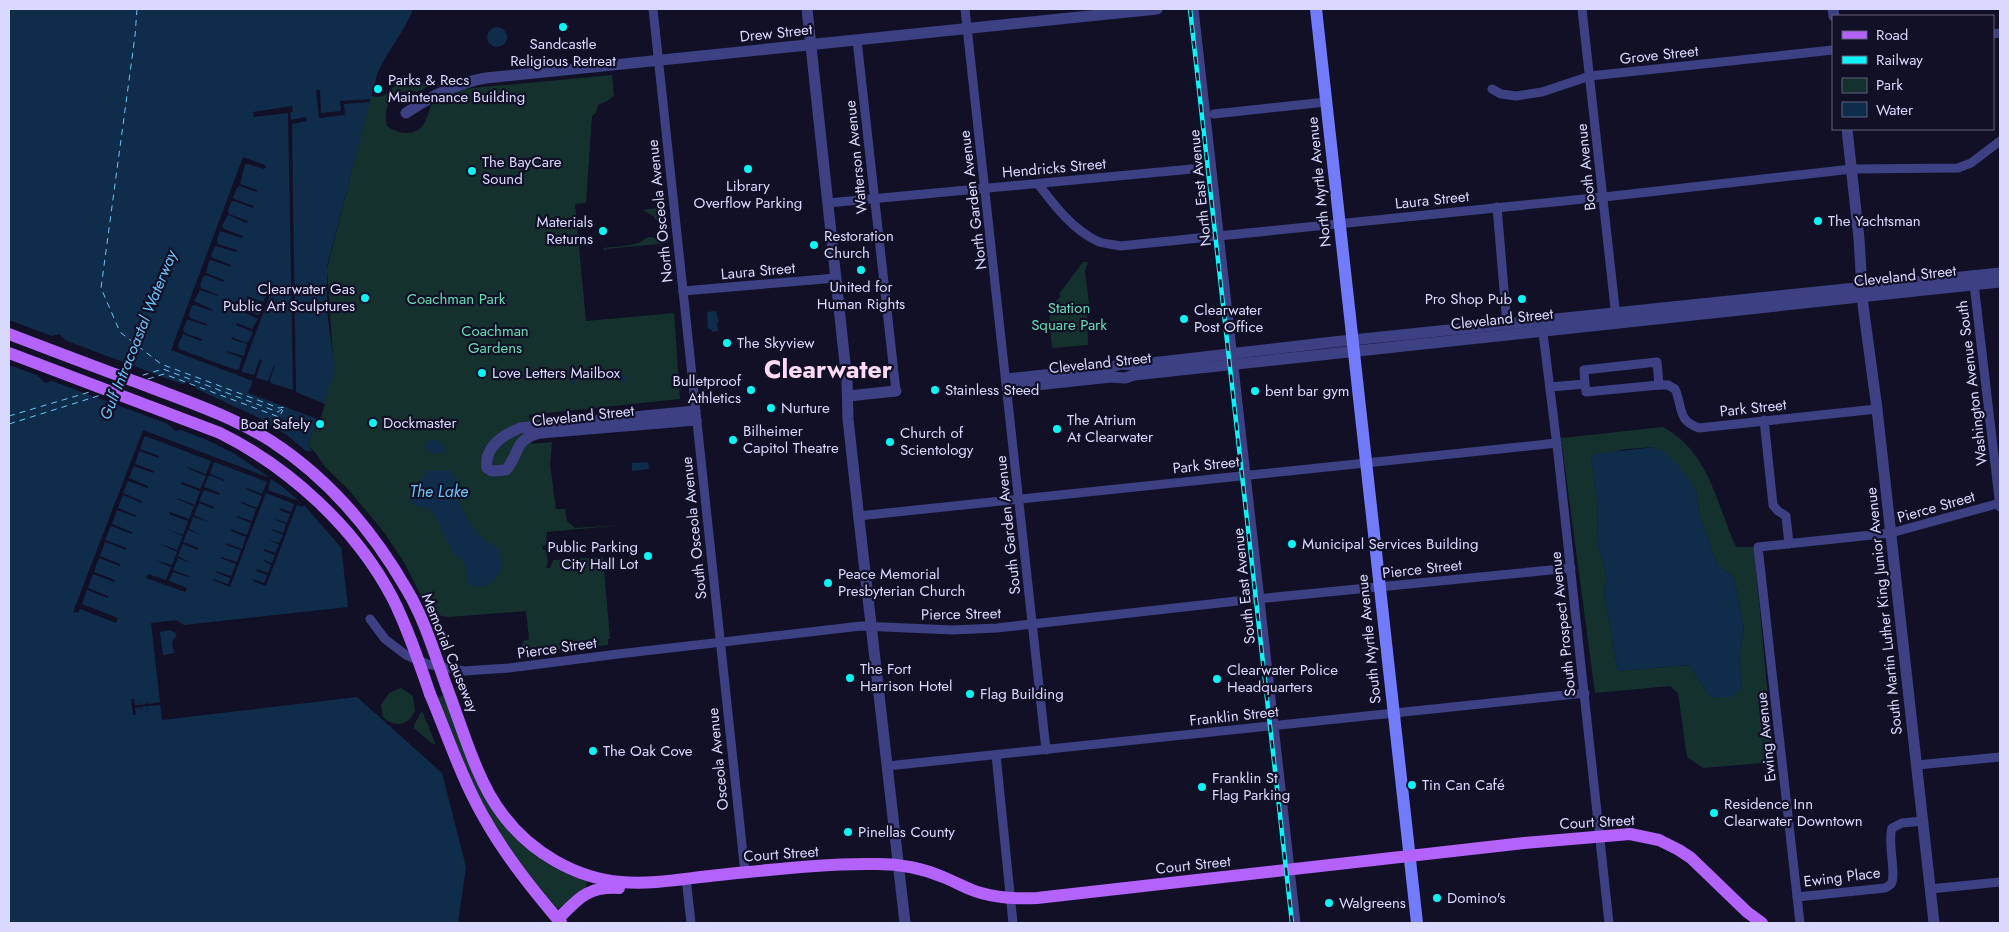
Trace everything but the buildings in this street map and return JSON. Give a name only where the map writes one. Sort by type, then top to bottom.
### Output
[{"type":"main road","name":"North Myrtle Avenue","points":[[1316,9],[1353,346]]},
{"type":"main road","name":"Memorial Causeway","points":[[9,334],[227,417],[271,441],[305,467],[347,506],[380,548],[408,590],[423,623],[487,790],[502,815],[520,834],[551,859],[585,875],[603,879]]},
{"type":"main road","name":"South Myrtle Avenue","points":[[1353,346],[1417,923]]},
{"type":"main road","points":[[9,352],[220,433],[242,444],[284,472],[320,504],[366,558],[392,598],[464,776],[482,814],[515,866],[559,921],[582,895],[594,890],[668,886],[686,878]]},
{"type":"main road","name":"Court Street","points":[[603,879],[629,882],[865,864],[898,865],[930,872],[979,893],[1010,898],[1046,897],[1599,836],[1639,835],[1669,844],[1691,858],[1750,918],[1762,923]]},
{"type":"street","name":"North Osceola Avenue","points":[[653,9],[696,416]]},
{"type":"street","points":[[807,9],[836,278],[858,516],[905,923]]},
{"type":"street","name":"North Garden Avenue","points":[[965,9],[1007,383]]},
{"type":"street","name":"Drew Street","points":[[406,113],[442,91],[466,81],[1157,9]]},
{"type":"street","name":"North East Avenue","points":[[1194,9],[1233,359]]},
{"type":"street","name":"Booth Avenue","points":[[1582,9],[1617,318]]},
{"type":"street","name":"Watterson Avenue","points":[[857,40],[896,391]]},
{"type":"street","name":"Grove Street","points":[[1492,89],[1502,94],[1516,96],[1542,92],[1590,76],[1832,50]]},
{"type":"street","points":[[1214,114],[1326,102]]},
{"type":"street","name":"South Martin Luther King Junior Avenue","points":[[1847,130],[1867,341],[1877,409],[1934,923]]},
{"type":"street","name":"Laura Street","points":[[1038,184],[1054,206],[1076,226],[1098,242],[1120,246],[1604,197],[1852,169],[1958,168],[1971,163],[2000,141]]},
{"type":"street","name":"Hendricks Street","points":[[828,204],[1192,170]]},
{"type":"street","points":[[1497,207],[1507,325]]},
{"type":"street","name":"Cleveland Street","points":[[1007,383],[1110,368],[1120,364],[1134,365],[1233,359],[1862,292],[2000,273]]},
{"type":"street","name":"Laura Street","points":[[683,291],[836,278]]},
{"type":"street","name":"Cleveland Street","points":[[1862,292],[2000,282]]},
{"type":"street","name":"Washington Avenue South","points":[[1974,284],[2000,509]]},
{"type":"street","points":[[1353,346],[1507,325],[1542,325]]},
{"type":"street","name":"South Prospect Avenue","points":[[1542,325],[1557,443],[1609,923]]},
{"type":"street","name":"South East Avenue","points":[[1233,359],[1296,923]]},
{"type":"street","points":[[1656,362],[1659,384],[1586,392],[1585,384],[1584,370],[1656,362]]},
{"type":"street","name":"South Garden Avenue","points":[[1007,383],[1046,750]]},
{"type":"street","points":[[1550,387],[1585,384]]},
{"type":"street","name":"Park Street","points":[[1659,384],[1668,385],[1675,389],[1683,417],[1688,424],[1699,428],[1877,409]]},
{"type":"street","points":[[848,401],[896,391]]},
{"type":"street","name":"Cleveland Street","points":[[696,416],[540,433],[528,436],[519,446],[511,464],[506,470],[492,471],[486,468],[488,453],[495,443],[520,428],[696,416]]},
{"type":"street","name":"South Osceola Avenue","points":[[696,416],[720,642]]},
{"type":"street","points":[[1764,420],[1773,505],[1778,512],[1786,516],[1790,544]]},
{"type":"street","points":[[504,436],[519,446]]},
{"type":"street","name":"Park Street","points":[[858,516],[1557,443]]},
{"type":"street","name":"Pierce Street","points":[[1758,547],[1891,533],[2000,503]]},
{"type":"street","name":"Ewing Avenue","points":[[1758,547],[1800,923]]},
{"type":"street","name":"Pierce Street","points":[[370,619],[385,639],[406,655],[426,664],[464,671],[509,668],[871,625],[953,630],[1033,625],[1246,600],[1571,568]]},
{"type":"street","name":"Osceola Avenue","points":[[720,642],[745,873]]},
{"type":"street","name":"Franklin Street","points":[[887,766],[1584,693]]},
{"type":"street","points":[[996,755],[1013,923]]},
{"type":"street","points":[[1916,765],[2000,757]]},
{"type":"street","name":"Ewing Place","points":[[1797,897],[1885,888],[1891,884],[1893,878],[1889,837],[1892,828],[1902,823],[1923,821]]},
{"type":"street","points":[[686,878],[691,923]]},
{"type":"street","points":[[1930,889],[2000,882]]},
{"type":"green space","name":"Coachman Park","points":[[612,75],[614,96],[598,105],[596,113],[592,116],[586,203],[575,204],[586,321],[674,313],[680,399],[529,415],[530,419],[552,417],[552,420],[530,431],[531,444],[552,442],[550,465],[556,509],[565,509],[567,521],[575,528],[622,525],[547,532],[546,545],[542,546],[543,550],[546,550],[548,562],[546,568],[550,568],[553,560],[603,557],[610,639],[608,639],[608,645],[525,655],[525,652],[519,653],[517,648],[522,647],[523,641],[529,639],[526,611],[449,617],[437,615],[427,608],[405,564],[386,535],[349,490],[319,461],[317,455],[308,445],[334,372],[327,269],[371,96],[385,95],[392,88],[400,85],[429,83],[430,85],[423,90],[408,91],[396,95],[389,104],[386,114],[387,126],[402,133],[408,133],[422,127],[433,102],[442,91]]},
{"type":"green space","points":[[655,195],[660,195],[663,224],[660,225],[653,216],[643,210],[657,208]]},
{"type":"green space","points":[[648,237],[667,239],[668,243],[606,249],[606,251],[603,249],[638,243]]},
{"type":"green space","name":"Station Square Park","points":[[1083,262],[1088,262],[1085,271],[1090,312],[1087,312],[1088,345],[1052,348],[1049,308],[1061,296],[1059,294]]},
{"type":"green space","points":[[1663,427],[1679,438],[1701,465],[1710,480],[1736,547],[1754,547],[1774,762],[1703,768],[1687,757],[1678,693],[1670,686],[1595,693],[1561,438]],"holes":[[[1654,447],[1696,490],[1700,516],[1718,566],[1734,577],[1744,630],[1739,656],[1742,688],[1711,698],[1689,665],[1618,671],[1604,593],[1607,578],[1598,545],[1597,499],[1591,457],[1627,449]]]},
{"type":"green space","points":[[401,688],[413,696],[415,711],[409,720],[396,724],[387,721],[383,717],[381,705],[389,693]]},
{"type":"green space","points":[[444,695],[495,812],[587,882],[586,887],[559,908],[556,909],[511,852],[476,792],[437,698]]},
{"type":"green space","points":[[421,712],[435,743],[434,745],[414,728]]},
{"type":"water","name":"Gulf Intracoastal Waterway","points":[[9,9],[413,9],[377,74],[327,267],[327,311],[335,372],[308,445],[334,484],[348,607],[184,625],[176,620],[151,623],[162,720],[357,697],[442,773],[466,867],[458,923],[9,923]]},
{"type":"water","points":[[497,27],[504,30],[507,37],[504,44],[497,47],[490,44],[487,37],[490,30]]},
{"type":"water","points":[[716,311],[719,322],[717,323],[718,331],[712,332],[711,329],[708,329],[707,312]]},
{"type":"water","points":[[570,371],[584,373],[584,376],[587,376],[588,373],[595,374],[595,372],[619,373],[619,375],[625,376],[625,382],[618,381],[617,377],[596,377],[592,378],[593,380],[576,376],[575,384],[571,384]]},
{"type":"water","points":[[429,440],[441,443],[445,449],[444,452],[437,454],[428,451],[425,446]]},
{"type":"water","points":[[1654,447],[1655,450],[1662,450],[1679,466],[1696,490],[1700,516],[1718,566],[1734,577],[1744,630],[1739,656],[1742,688],[1731,697],[1711,698],[1689,665],[1618,671],[1604,593],[1607,578],[1598,545],[1597,499],[1591,457],[1595,454]]},
{"type":"water","points":[[648,462],[649,469],[632,471],[632,463]]},
{"type":"water","name":"The Lake","points":[[427,470],[450,470],[455,479],[461,507],[465,514],[483,539],[495,546],[500,552],[501,569],[495,579],[485,586],[478,587],[467,584],[464,563],[459,557],[454,555],[434,513],[428,508],[419,507],[411,503],[411,490]]},
{"type":"water","points":[[171,630],[177,635],[172,642],[174,653],[163,655],[160,632]]},
{"type":"pier","points":[[316,90],[320,90],[321,113],[341,111],[340,101],[370,99],[370,102],[344,104],[345,115],[319,118]]},
{"type":"pier","points":[[292,106],[293,112],[290,112],[291,120],[306,117],[307,121],[292,124],[296,392],[325,404],[320,420],[248,393],[253,381],[171,350],[243,157],[266,167],[264,169],[248,164],[245,165],[240,184],[257,190],[257,192],[240,186],[233,197],[254,206],[253,208],[234,201],[231,202],[229,214],[248,221],[247,223],[228,215],[222,226],[224,229],[243,236],[242,238],[220,231],[217,240],[218,244],[237,250],[236,252],[215,246],[211,256],[231,265],[231,267],[209,261],[206,273],[224,280],[223,282],[206,275],[203,277],[200,285],[201,288],[218,296],[200,290],[194,301],[213,310],[195,305],[192,306],[190,318],[207,324],[207,326],[187,320],[183,330],[185,333],[202,339],[201,341],[183,334],[178,345],[179,349],[236,370],[239,369],[242,358],[226,351],[244,356],[247,344],[231,339],[232,337],[246,343],[249,341],[253,332],[236,325],[237,323],[252,329],[258,319],[241,311],[242,309],[257,315],[260,314],[262,303],[246,297],[263,302],[268,292],[252,282],[272,289],[242,372],[254,375],[260,359],[262,360],[256,378],[268,381],[275,365],[270,380],[271,383],[293,390],[288,113],[254,117],[253,112]]},
{"type":"pier","points":[[9,320],[52,336],[59,334],[67,341],[182,384],[189,382],[197,389],[259,418],[288,436],[306,451],[314,451],[337,484],[345,552],[304,505],[302,507],[297,505],[266,586],[253,581],[253,579],[264,583],[267,575],[256,571],[257,569],[268,573],[271,565],[261,559],[272,563],[275,555],[264,551],[265,549],[275,553],[279,545],[268,539],[279,543],[283,535],[272,529],[283,533],[286,524],[276,519],[287,523],[290,514],[279,510],[280,508],[291,512],[294,504],[266,493],[230,587],[212,580],[228,584],[230,578],[215,572],[231,576],[236,564],[220,558],[237,562],[241,550],[226,545],[226,543],[242,549],[246,537],[231,531],[231,529],[247,535],[251,523],[236,517],[252,521],[256,509],[241,503],[257,508],[262,496],[246,489],[262,494],[267,482],[214,462],[210,474],[225,480],[209,475],[204,487],[220,493],[219,495],[204,490],[199,501],[214,507],[214,509],[199,503],[194,515],[209,522],[193,517],[189,529],[204,536],[188,530],[183,542],[199,548],[198,550],[183,544],[178,556],[193,564],[178,558],[173,570],[189,576],[173,572],[169,581],[187,588],[185,592],[146,578],[148,574],[166,580],[171,567],[154,560],[172,565],[177,552],[158,543],[177,550],[183,536],[164,528],[183,535],[188,521],[169,514],[170,512],[189,519],[194,506],[177,498],[195,505],[200,491],[181,484],[182,482],[200,489],[206,476],[187,467],[206,474],[211,461],[145,436],[140,449],[159,456],[159,458],[139,451],[135,464],[154,471],[153,473],[134,466],[129,478],[148,486],[147,488],[128,481],[123,493],[142,501],[142,503],[123,495],[118,508],[137,516],[117,510],[112,524],[132,532],[132,534],[111,526],[105,540],[127,548],[126,550],[105,542],[100,556],[120,564],[120,566],[99,558],[94,572],[115,580],[114,582],[93,574],[88,588],[108,596],[108,598],[87,590],[82,604],[118,618],[116,623],[80,609],[78,613],[73,612],[143,430],[270,478],[235,454],[207,440],[181,430],[175,431],[168,424],[52,381],[45,383],[37,375],[9,365]],"holes":[[[271,479],[299,501],[268,490]]]},
{"type":"pier","points":[[131,699],[134,699],[135,705],[140,705],[140,700],[141,705],[146,704],[147,700],[148,704],[161,702],[162,705],[148,706],[147,711],[147,706],[141,707],[142,712],[140,707],[135,708],[136,715],[133,715]]},
{"type":"ferry route","points":[[137,9],[101,288],[120,332],[161,364],[279,408],[285,407],[278,412],[163,369],[140,376]]},
{"type":"ferry route","points":[[148,379],[164,374],[279,417],[283,410]]},
{"type":"ferry route","points":[[111,385],[120,383]]},
{"type":"ferry route","points":[[119,389],[130,386]]},
{"type":"ferry route","points":[[9,416],[93,391]]},
{"type":"ferry route","points":[[9,424],[101,395]]},
{"type":"railway","points":[[1190,9],[1292,923]]},
{"type":"place","name":"Sandcastle Religious Retreat","points":[[563,27]]},
{"type":"place","name":"Parks & Recs Maintenance Building","points":[[378,89]]},
{"type":"place","name":"Library Overflow Parking","points":[[748,169]]},
{"type":"place","name":"The BayCare Sound","points":[[472,171]]},
{"type":"place","name":"The Yachtsman","points":[[1818,221]]},
{"type":"place","name":"Materials Returns","points":[[603,231]]},
{"type":"place","name":"Restoration Church","points":[[814,245]]},
{"type":"place","name":"United for Human Rights","points":[[861,270]]},
{"type":"place","name":"Clearwater Gas Public Art Sculptures","points":[[365,298]]},
{"type":"place","name":"Pro Shop Pub","points":[[1522,299]]},
{"type":"place","name":"Clearwater Post Office","points":[[1184,319]]},
{"type":"place","name":"The Skyview","points":[[727,343]]},
{"type":"place","name":"Love Letters Mailbox","points":[[482,373]]},
{"type":"place","name":"Bulletproof Athletics","points":[[751,390]]},
{"type":"place","name":"Stainless Steed","points":[[935,390]]},
{"type":"place","name":"bent bar gym","points":[[1255,391]]},
{"type":"place","name":"Nurture","points":[[771,408]]},
{"type":"place","name":"Dockmaster","points":[[373,423]]},
{"type":"place","name":"Boat Safely","points":[[320,424]]},
{"type":"place","name":"The Atrium At Clearwater","points":[[1057,429]]},
{"type":"place","name":"Bilheimer Capitol Theatre","points":[[733,440]]},
{"type":"place","name":"Church of Scientology","points":[[890,442]]},
{"type":"place","name":"Municipal Services Building","points":[[1292,544]]},
{"type":"place","name":"Public Parking City Hall Lot","points":[[648,556]]},
{"type":"place","name":"Peace Memorial Presbyterian Church","points":[[828,583]]},
{"type":"place","name":"The Fort Harrison Hotel","points":[[850,678]]},
{"type":"place","name":"Clearwater Police Headquarters","points":[[1217,679]]},
{"type":"place","name":"Flag Building","points":[[970,694]]},
{"type":"place","name":"The Oak Cove","points":[[593,751]]},
{"type":"place","name":"Tin Can Café","points":[[1412,785]]},
{"type":"place","name":"Franklin St Flag Parking","points":[[1202,787]]},
{"type":"place","name":"Residence Inn Clearwater Downtown","points":[[1714,813]]},
{"type":"place","name":"Pinellas County","points":[[848,832]]},
{"type":"place","name":"Domino's","points":[[1437,898]]},
{"type":"place","name":"Walgreens","points":[[1329,903]]},
{"type":"district","name":"Clearwater","points":[[828,369]]},
{"type":"park label","name":"Coachman Gardens","points":[[495,340]]}]
